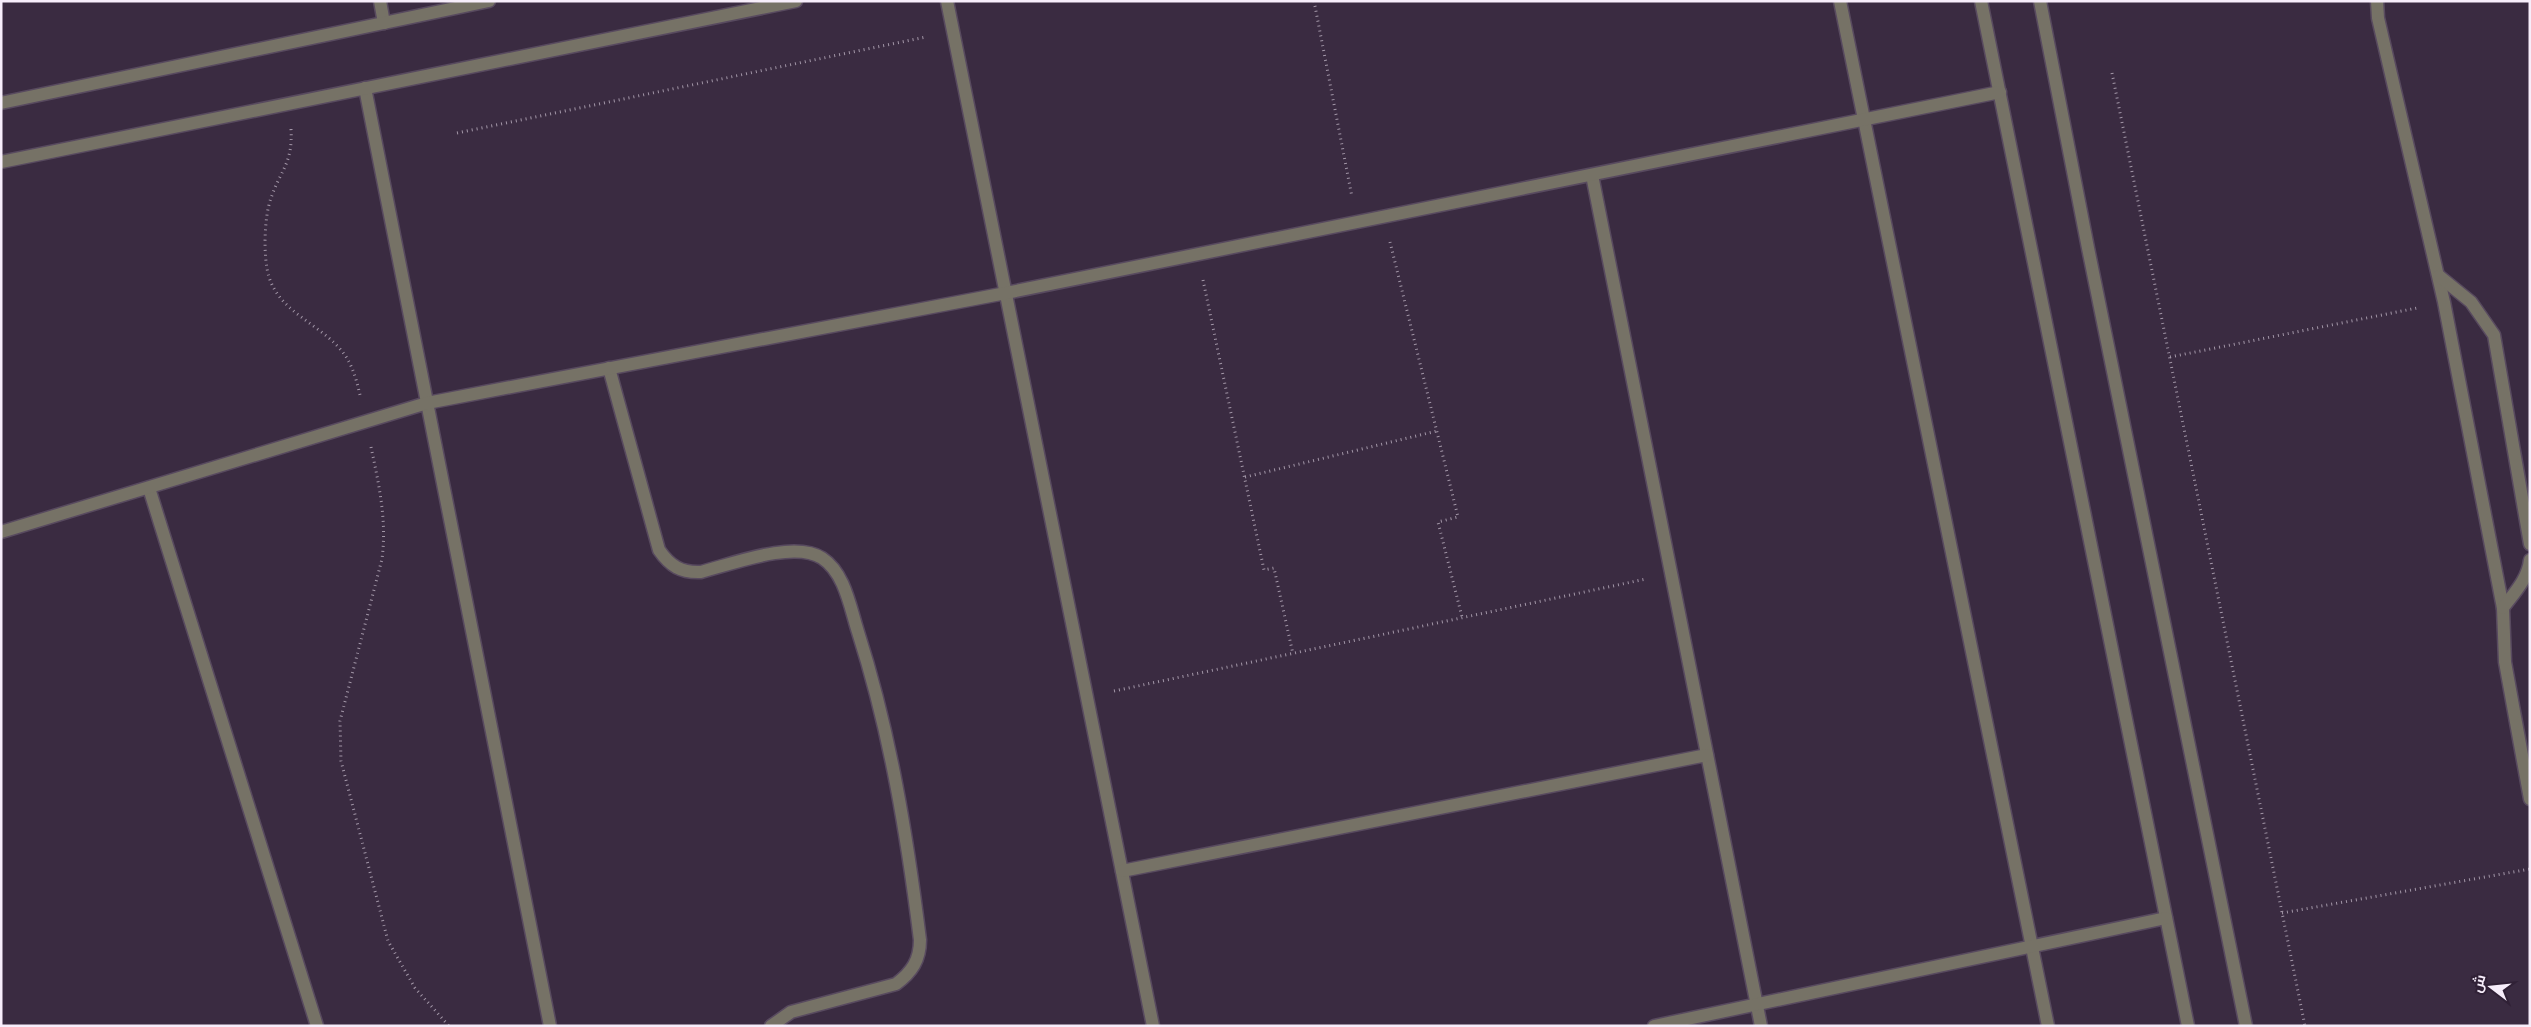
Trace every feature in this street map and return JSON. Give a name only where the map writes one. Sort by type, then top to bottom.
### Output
[{"type":"street","points":[[380,1],[384,23]]},
{"type":"street","points":[[1,104],[489,1]]},
{"type":"street","points":[[1,162],[796,1]]},
{"type":"street","points":[[947,1],[1153,1026]]},
{"type":"street","points":[[1840,1],[2048,1026]]},
{"type":"street","points":[[1981,1],[2188,1026]]},
{"type":"street","points":[[2040,1],[2246,1026]]},
{"type":"street","points":[[2377,1],[2378,18],[2439,276],[2503,608],[2505,662],[2530,799]]},
{"type":"street","points":[[365,88],[550,1026]]},
{"type":"street","points":[[1,532],[427,403],[1006,293],[2000,92]]},
{"type":"street","points":[[1592,175],[1761,1026]]},
{"type":"street","points":[[2439,276],[2471,302],[2494,335],[2530,544]]},
{"type":"street","points":[[609,368],[659,550],[666,560],[676,569],[688,573],[701,572],[788,550],[805,551],[822,558],[834,569],[843,584],[869,668],[891,754],[908,840],[920,940],[920,953],[915,966],[896,984],[791,1012],[771,1026]]},
{"type":"street","points":[[149,488],[318,1026]]},
{"type":"street","points":[[2503,608],[2523,580],[2530,560]]},
{"type":"street","points":[[1122,871],[1707,755]]},
{"type":"street","points":[[1654,1026],[2166,918]]},
{"type":"path","points":[[1314,1],[1357,222]]},
{"type":"path","points":[[457,133],[953,31]]},
{"type":"path","points":[[2112,73],[2305,1026]]},
{"type":"path","points":[[289,104],[291,153],[271,197],[266,219],[269,276],[280,299],[335,344],[349,361],[355,373],[382,501],[384,540],[382,559],[340,721],[341,761],[388,941],[415,988],[449,1026]]},
{"type":"path","points":[[1384,217],[1458,517],[1438,522],[1462,618]]},
{"type":"path","points":[[1198,254],[1264,570],[1274,568],[1293,654]]},
{"type":"path","points":[[2170,358],[2444,302]]},
{"type":"path","points":[[1245,477],[1437,431]]},
{"type":"path","points":[[1087,697],[1671,574]]},
{"type":"path","points":[[2282,913],[2530,869]]}]
